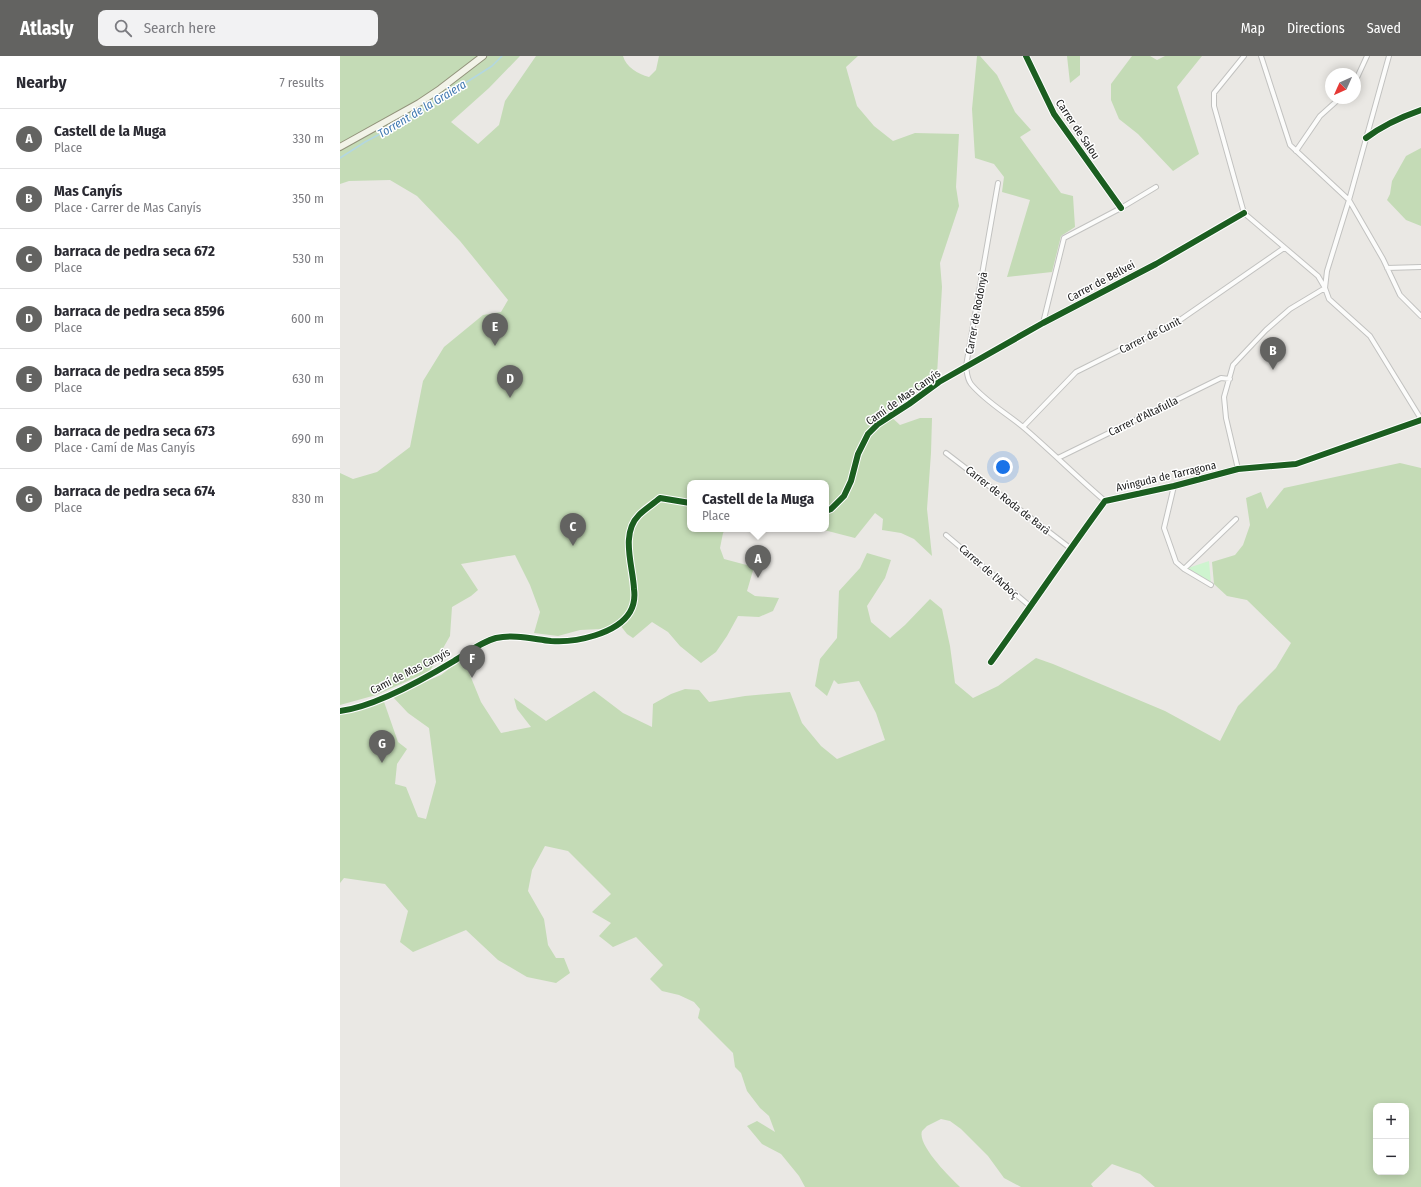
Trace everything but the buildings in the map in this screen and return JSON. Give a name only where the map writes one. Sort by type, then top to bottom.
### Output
[{"type":"main road","points":[[340,147],[430,96],[483,56]]},
{"type":"street","name":"Carrer de Salou","points":[[1026,56],[1054,114],[1121,208]]},
{"type":"street","points":[[1244,56],[1214,93],[1214,106],[1244,213],[1318,276],[1329,299],[1370,336],[1421,420]]},
{"type":"street","points":[[1261,56],[1290,145],[1349,200],[1387,268],[1400,295],[1421,316]]},
{"type":"street","points":[[1361,69],[1367,56]]},
{"type":"street","points":[[1325,288],[1328,271],[1389,56]]},
{"type":"street","points":[[1296,151],[1320,116],[1333,104]]},
{"type":"street","points":[[1366,138],[1391,121],[1421,110]]},
{"type":"street","name":"Carrer de Rodonyà","points":[[998,183],[966,366],[968,380],[983,396],[1023,427],[1058,458],[1077,478],[1105,501]]},
{"type":"street","points":[[1043,323],[1064,238],[1121,208],[1156,187]]},
{"type":"street","name":"Carrer de Bellvei","points":[[966,366],[1043,323],[1156,264],[1244,213]]},
{"type":"street","name":"Carrer de Cunit","points":[[1023,427],[1076,372],[1180,320],[1284,248]]},
{"type":"street","points":[[1387,268],[1421,267]]},
{"type":"street","points":[[1238,469],[1226,418],[1224,397],[1233,365],[1266,330],[1290,308],[1325,288]]},
{"type":"street","name":"Camí de Mas Canyís","points":[[829,510],[844,496],[848,490],[858,454],[868,434],[878,424],[939,382],[966,366]]},
{"type":"street","name":"Carrer d'Altafulla","points":[[1058,458],[1221,378],[1230,379]]},
{"type":"street","name":"Avinguda de Tarragona","points":[[991,662],[1031,607],[1070,548],[1105,501],[1174,486],[1238,469],[1296,464],[1421,420]]},
{"type":"street","name":"Carrer de Roda de Barà","points":[[946,452],[1070,548]]},
{"type":"street","points":[[1174,486],[1164,528],[1176,562],[1184,569],[1211,585]]},
{"type":"street","name":"Camí de Mas Canyís","points":[[340,711],[366,704],[398,690],[428,676],[485,643],[497,638],[516,637],[566,641],[596,635],[618,626],[630,612],[634,603],[633,577],[629,547],[631,527],[638,516],[660,498],[687,502]]},
{"type":"street","points":[[1184,569],[1236,518]]},
{"type":"street","name":"Carrer de l'Arboç","points":[[946,535],[1031,607]]},
{"type":"green space","points":[[340,56],[520,56],[489,88],[451,122],[478,144],[499,125],[505,101],[536,56],[623,56],[627,64],[633,70],[649,77],[656,70],[659,56],[858,56],[846,67],[857,106],[874,126],[893,141],[915,133],[959,134],[956,187],[959,206],[940,263],[942,287],[937,375],[886,412],[900,425],[920,418],[932,418],[927,509],[932,556],[914,539],[901,533],[882,530],[883,519],[875,513],[855,538],[829,531],[829,480],[687,480],[687,532],[724,532],[720,548],[724,559],[754,567],[747,591],[755,596],[779,598],[773,611],[759,617],[738,616],[716,652],[701,663],[680,646],[668,632],[652,622],[633,638],[627,634],[620,625],[601,629],[580,630],[558,636],[534,633],[540,612],[530,585],[515,555],[461,564],[478,590],[452,607],[450,636],[430,671],[376,695],[340,705],[340,473],[353,479],[377,472],[410,447],[423,381],[444,347],[483,315],[501,312],[508,300],[460,241],[417,196],[390,180],[349,181],[340,184]]},
{"type":"green space","points":[[977,56],[980,56],[997,75],[1015,112],[1031,130],[1020,137],[1061,193],[1073,196],[1075,227],[1061,236],[1052,272],[1007,277],[1030,200],[1002,192],[1004,177],[994,164],[975,158],[972,109]]},
{"type":"green space","points":[[1067,56],[1080,56],[1080,75],[1070,83]]},
{"type":"green space","points":[[1132,56],[1150,56],[1157,60],[1165,56],[1202,56],[1177,87],[1199,154],[1173,171],[1138,134],[1119,119],[1111,100],[1111,84]]},
{"type":"green space","points":[[1421,148],[1421,226],[1406,220],[1387,200],[1390,194],[1392,181],[1406,156]]},
{"type":"green space","points":[[1400,463],[1421,468],[1421,1187],[1155,1187],[1140,1174],[1112,1164],[1091,1184],[1093,1187],[1021,1187],[1004,1178],[988,1156],[961,1129],[950,1121],[941,1119],[927,1126],[922,1131],[922,1137],[924,1144],[935,1160],[960,1187],[805,1187],[799,1176],[781,1154],[762,1144],[747,1126],[757,1121],[775,1132],[769,1116],[760,1108],[747,1091],[741,1073],[735,1067],[733,1053],[698,1018],[700,1009],[694,1002],[679,995],[662,991],[650,979],[663,965],[636,937],[613,947],[599,936],[611,923],[592,912],[611,894],[568,851],[545,846],[532,870],[528,891],[544,919],[548,945],[556,958],[564,958],[570,973],[556,983],[527,977],[498,960],[466,930],[413,952],[400,942],[408,911],[385,884],[344,878],[340,883],[340,711],[383,699],[398,742],[407,749],[397,764],[395,784],[406,787],[418,817],[426,819],[436,782],[429,728],[408,713],[392,696],[441,675],[463,658],[481,702],[501,733],[531,727],[517,709],[514,698],[546,721],[594,691],[623,713],[652,727],[653,704],[671,694],[685,689],[699,690],[709,702],[745,696],[790,692],[802,723],[821,746],[837,759],[885,740],[876,713],[859,681],[838,684],[834,680],[827,696],[815,686],[820,659],[837,638],[839,591],[860,568],[867,553],[891,560],[885,578],[867,606],[871,622],[890,638],[930,599],[942,609],[950,646],[955,683],[973,698],[998,686],[1036,658],[1165,711],[1220,741],[1238,706],[1276,668],[1291,643],[1247,600],[1227,596],[1214,584],[1212,562],[1235,555],[1243,545],[1250,525],[1246,498],[1261,492],[1267,509],[1284,488]]},
{"type":"green space","points":[[1209,561],[1211,584],[1185,569]]},
{"type":"waterway","name":"Torrent de la Graiera","points":[[340,158],[365,142],[412,117],[492,66],[502,56]]},
{"type":"cycle path","points":[[1026,56],[1054,114],[1121,208]]},
{"type":"cycle path","points":[[1366,138],[1392,122],[1421,110]]},
{"type":"cycle path","points":[[829,510],[844,496],[851,481],[858,454],[868,434],[878,424],[939,382],[1043,323],[1156,264],[1244,213]]},
{"type":"cycle path","points":[[991,662],[1105,501],[1174,486],[1238,469],[1296,464],[1421,420]]},
{"type":"cycle path","points":[[340,711],[368,704],[414,684],[480,645],[496,638],[517,637],[551,641],[583,639],[595,636],[616,626],[624,620],[630,612],[634,600],[629,550],[630,531],[633,523],[641,513],[660,498],[687,502]]},
{"type":"place","name":"barraca de pedra seca 8595","points":[[495,346]]},
{"type":"place","name":"Mas Canyís","points":[[1273,370]]},
{"type":"place","name":"barraca de pedra seca 8596","points":[[510,398]]},
{"type":"place","name":"barraca de pedra seca 672","points":[[573,546]]},
{"type":"place","name":"Castell de la Muga","points":[[758,578]]},
{"type":"place","name":"barraca de pedra seca 673","points":[[472,678]]},
{"type":"place","name":"barraca de pedra seca 674","points":[[382,763]]}]
